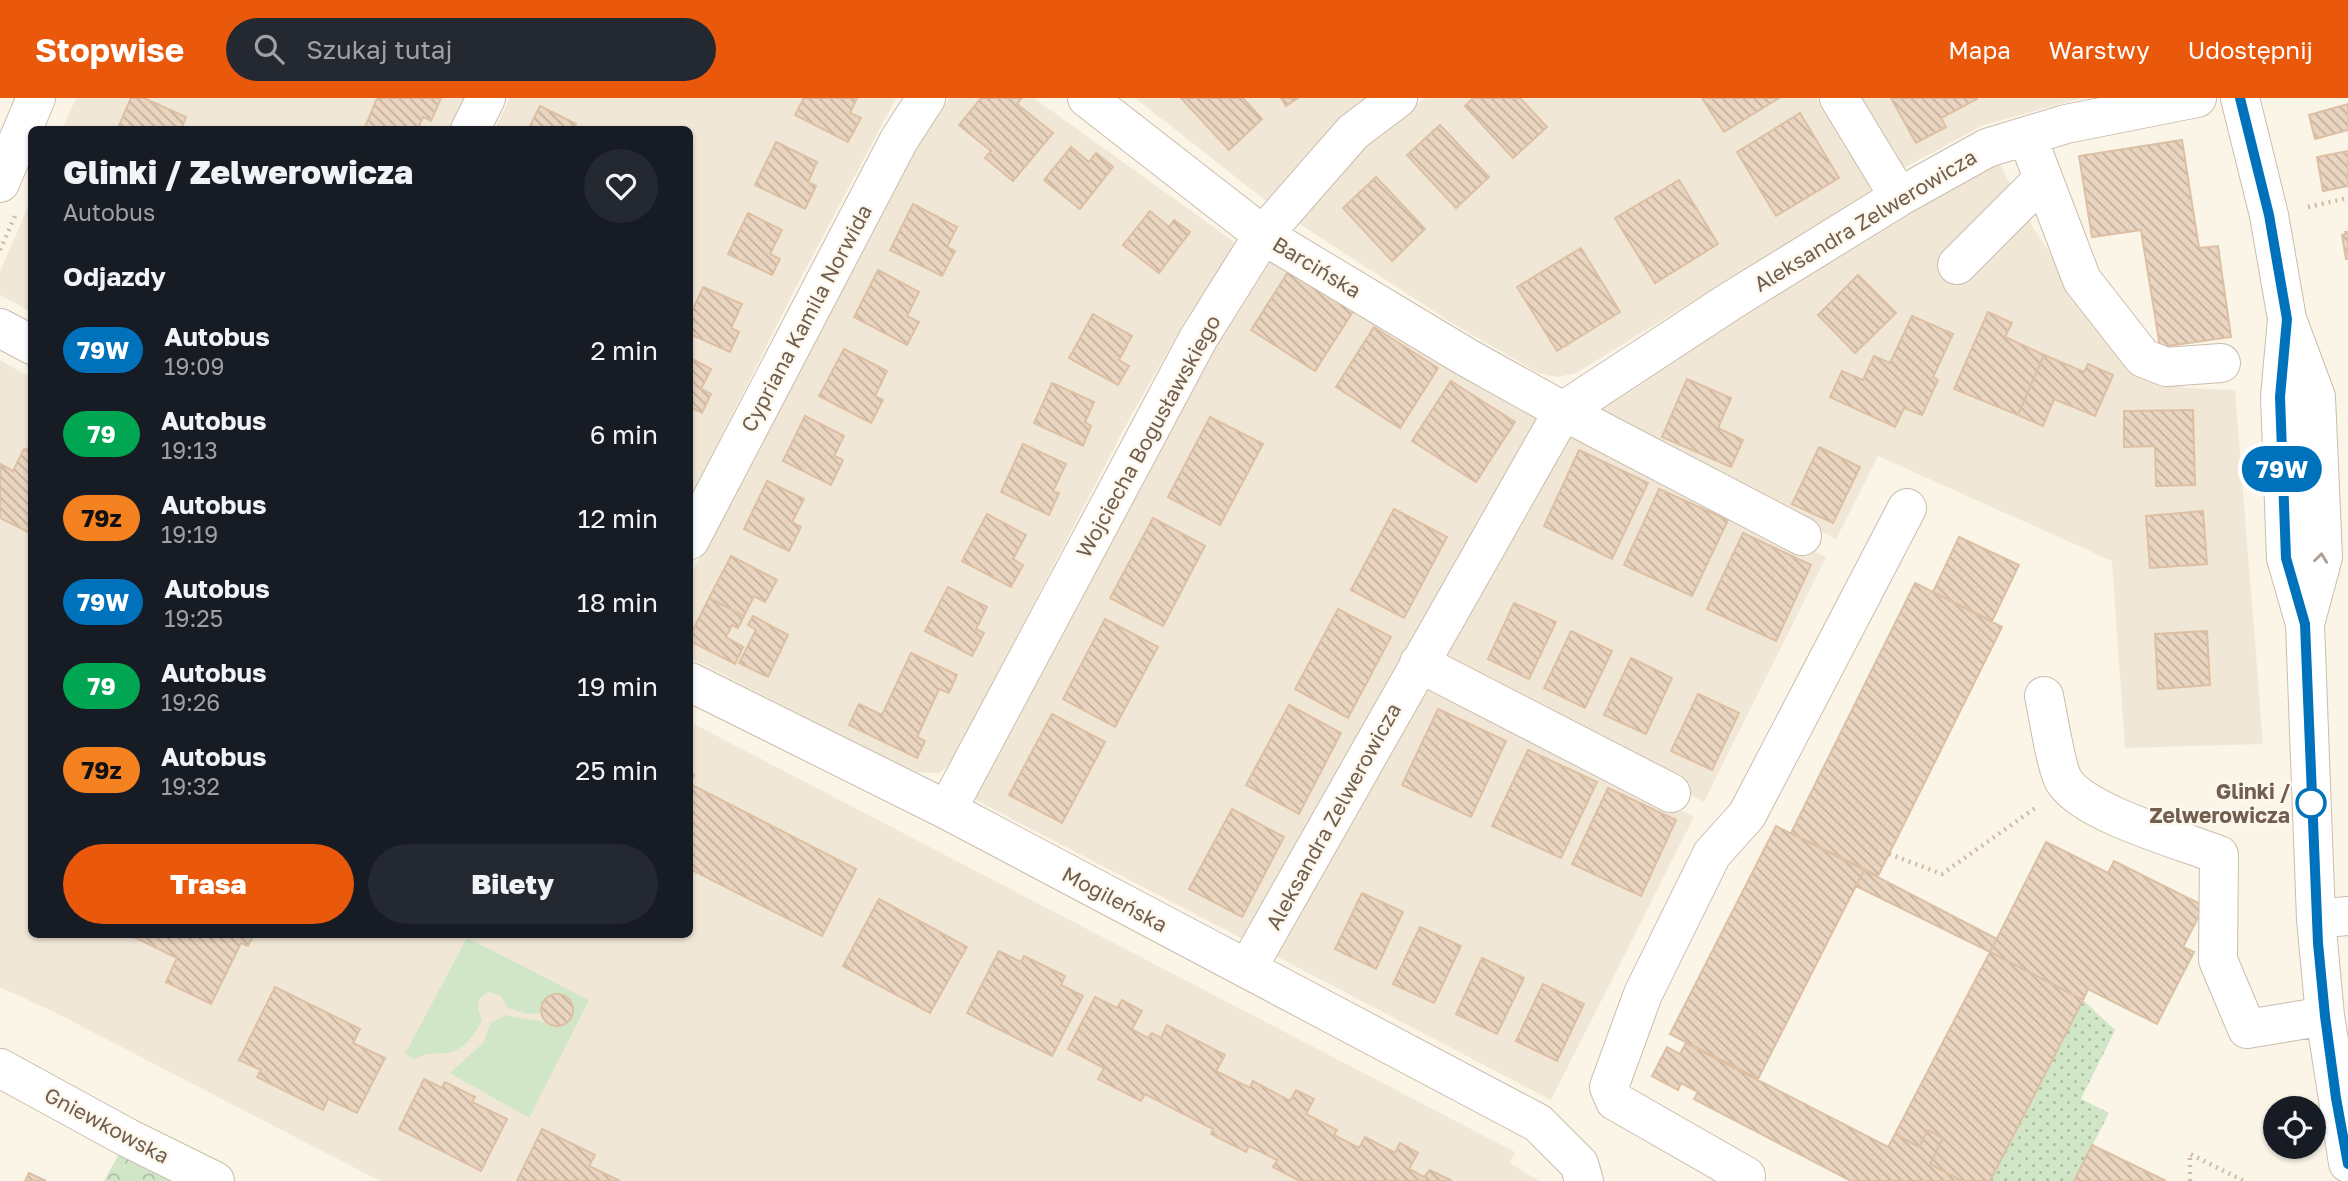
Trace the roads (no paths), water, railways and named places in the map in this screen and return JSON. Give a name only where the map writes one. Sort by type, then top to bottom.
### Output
[{"type":"street","points":[[0,183],[36,98]]},
{"type":"street","points":[[472,126],[486,98]]},
{"type":"street","name":"Cypriana Kamila Norwida","points":[[693,534],[899,140],[926,98]]},
{"type":"street","name":"Barcińska","points":[[1087,98],[1263,235],[1466,357],[1563,411]]},
{"type":"street","name":"Wojciecha Bogusławskiego","points":[[947,810],[1198,339],[1263,235],[1353,132],[1398,98]]},
{"type":"street","points":[[1839,98],[1899,197]]},
{"type":"street","name":"Aleksandra Zelwerowicza","points":[[1247,970],[1563,411],[1729,302],[1899,197],[1987,148],[2066,124],[2197,98]]},
{"type":"street","points":[[2239,98],[2269,215],[2287,319],[2316,397],[2334,492],[2323,557],[2305,624]]},
{"type":"street","points":[[2027,136],[2082,280],[2143,358],[2166,368],[2221,363]]},
{"type":"street","points":[[1956,265],[2043,179]]},
{"type":"street","points":[[2287,319],[2280,397],[2286,558],[2305,624],[2332,917],[2325,1016],[2348,1163]]},
{"type":"street","points":[[0,328],[28,343]]},
{"type":"street","points":[[1563,411],[1802,536]]},
{"type":"street","points":[[2283,494],[2334,492]]},
{"type":"street","points":[[1749,1179],[1615,1101],[1609,1087],[1643,994],[1712,855],[1746,815],[1907,508]]},
{"type":"street","points":[[1419,663],[1671,793]]},
{"type":"street","name":"Mogileńska","points":[[693,683],[947,810],[1538,1123],[1579,1164],[1584,1181]]},
{"type":"street","points":[[2044,696],[2063,779],[2079,798],[2099,810],[2220,855],[2218,961],[2247,1029],[2325,1016]]},
{"type":"street","name":"Gniewkowska","points":[[0,1068],[128,1138],[215,1181]]},
{"type":"place","name":"Glinki / Zelwerowicza","points":[[2311,803]]}]
